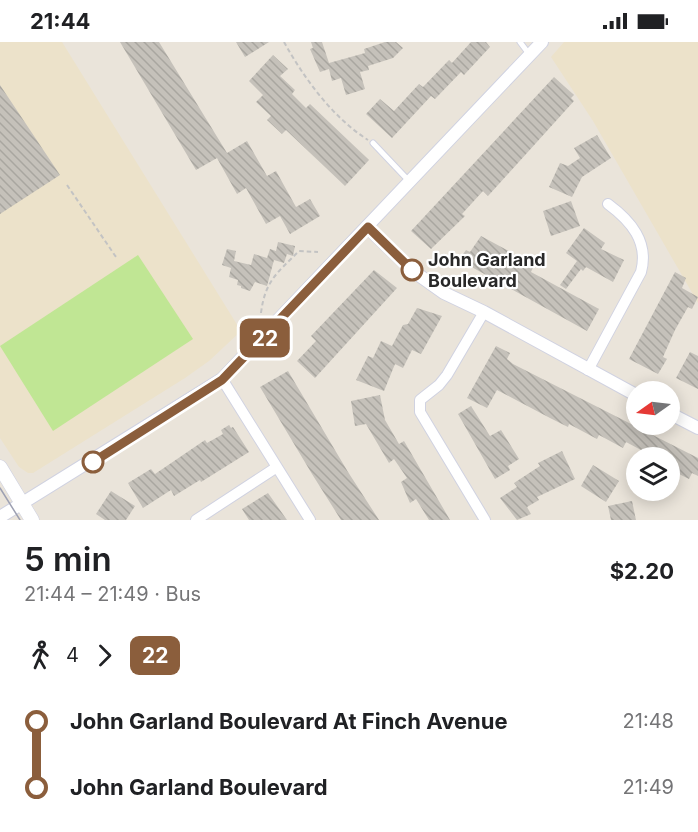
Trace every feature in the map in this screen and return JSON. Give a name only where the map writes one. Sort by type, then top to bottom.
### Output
[{"type":"main road","points":[[0,467],[32,520]]},
{"type":"street","points":[[0,517],[222,380],[542,42]]},
{"type":"street","points":[[588,370],[641,272],[645,258],[636,232],[626,217],[608,204]]},
{"type":"street","points":[[368,227],[393,253],[430,284],[626,390]]},
{"type":"street","points":[[484,312],[447,375],[439,385],[420,400],[420,412],[485,520]]},
{"type":"street","points":[[222,380],[310,520]]},
{"type":"street","points":[[680,419],[698,428]]},
{"type":"street","points":[[196,520],[277,467]]},
{"type":"lane","points":[[520,42],[530,56]]},
{"type":"lane","points":[[373,143],[409,181]]},
{"type":"path","points":[[284,42],[303,77],[357,133],[373,143]]},
{"type":"path","points":[[67,185],[116,257]]},
{"type":"path","points":[[261,313],[264,291],[274,275],[299,251],[318,252]]},
{"type":"shaded area","points":[[0,42],[62,42],[241,331],[209,361],[185,378],[33,473],[28,473],[19,467],[0,438]]},
{"type":"shaded area","points":[[564,42],[698,42],[698,303],[593,121],[551,57]]},
{"type":"green space","points":[[138,255],[193,339],[53,431],[0,346]]},
{"type":"building","points":[[120,42],[159,42],[227,153],[247,141],[267,176],[276,171],[296,207],[310,199],[320,216],[290,234],[280,216],[266,224],[246,188],[237,194],[217,158],[196,170]]},
{"type":"building","points":[[236,42],[269,42],[245,57]]},
{"type":"building","points":[[311,42],[322,42],[329,63],[365,53],[364,49],[385,42],[396,42],[403,48],[393,58],[368,66],[369,70],[360,72],[365,89],[346,95],[341,78],[332,81],[329,69],[320,72],[310,49],[313,48]]},
{"type":"building","points":[[471,42],[486,42],[490,47],[464,75],[461,72],[435,99],[431,96],[392,138],[366,114],[380,99],[394,111],[419,84],[423,87],[449,60],[452,63]]},
{"type":"building","points":[[273,55],[288,69],[280,76],[295,90],[292,94],[306,108],[310,104],[369,160],[345,186],[286,130],[282,134],[267,120],[271,116],[256,102],[263,95],[249,81]]},
{"type":"building","points":[[554,77],[574,95],[571,98],[574,101],[488,196],[483,191],[462,214],[465,216],[431,249],[411,231]]},
{"type":"building","points":[[0,85],[60,175],[0,214]]},
{"type":"building","points":[[597,135],[611,158],[582,177],[572,197],[549,187],[560,163],[568,166],[580,158],[574,148]]},
{"type":"building","points":[[571,201],[580,226],[551,236],[543,211]]},
{"type":"building","points":[[584,228],[605,243],[601,249],[624,260],[613,282],[586,267],[583,271],[581,269],[566,289],[560,285],[577,261],[566,253]]},
{"type":"building","points":[[481,236],[534,265],[531,272],[599,309],[587,331],[459,260],[466,250],[470,252]]},
{"type":"building","points":[[278,242],[295,246],[293,256],[287,254],[284,263],[274,260],[267,286],[255,282],[250,291],[241,288],[237,285],[238,280],[229,277],[231,268],[222,265],[227,249],[236,251],[234,261],[251,265],[254,254],[267,258],[270,249],[276,251]]},
{"type":"building","points":[[374,270],[397,288],[315,378],[297,361],[316,341],[311,336]]},
{"type":"building","points":[[675,272],[686,278],[682,288],[698,297],[692,309],[688,307],[675,330],[663,357],[667,359],[658,374],[629,359]]},
{"type":"building","points":[[417,308],[442,316],[421,354],[412,350],[403,368],[395,364],[384,391],[356,380],[368,356],[373,358],[381,341],[392,346],[403,325],[408,324]]},
{"type":"building","points":[[496,346],[510,353],[507,359],[513,364],[626,421],[626,435],[653,435],[676,447],[635,447],[626,442],[623,448],[599,435],[597,439],[569,424],[568,427],[497,390],[487,408],[467,398]]},
{"type":"building","points":[[690,352],[698,356],[698,389],[676,378]]},
{"type":"building","points":[[288,371],[379,520],[341,520],[312,474],[260,387]]},
{"type":"building","points":[[380,395],[385,420],[399,444],[404,441],[450,520],[429,520],[416,499],[410,503],[401,482],[407,478],[394,459],[389,463],[366,424],[355,426],[351,401]]},
{"type":"building","points":[[471,406],[490,436],[501,430],[519,459],[508,466],[510,470],[495,479],[458,414]]},
{"type":"building","points":[[229,425],[233,427],[249,452],[201,482],[200,480],[174,496],[171,490],[143,508],[128,483],[151,469],[155,474],[205,440],[207,443],[223,434],[221,430]]},
{"type":"building","points":[[680,449],[698,458],[698,476],[692,473],[689,479],[680,474]]},
{"type":"building","points":[[562,451],[575,479],[537,497],[539,500],[527,507],[531,514],[517,520],[500,498],[517,487],[514,483],[540,466],[538,463]]},
{"type":"building","points":[[593,465],[619,481],[606,502],[581,486]]},
{"type":"building","points":[[111,491],[135,506],[126,520],[105,520],[96,514]]},
{"type":"building","points":[[268,493],[287,520],[249,520],[242,509]]},
{"type":"building","points":[[632,501],[636,520],[611,520],[608,506]]},
{"type":"tram line","points":[[0,488],[20,520]]},
{"type":"bus line","name":"22","points":[[93,462],[222,380],[368,227],[412,270]]},
{"type":"place","name":"John Garland Boulevard","points":[[412,270]]}]
